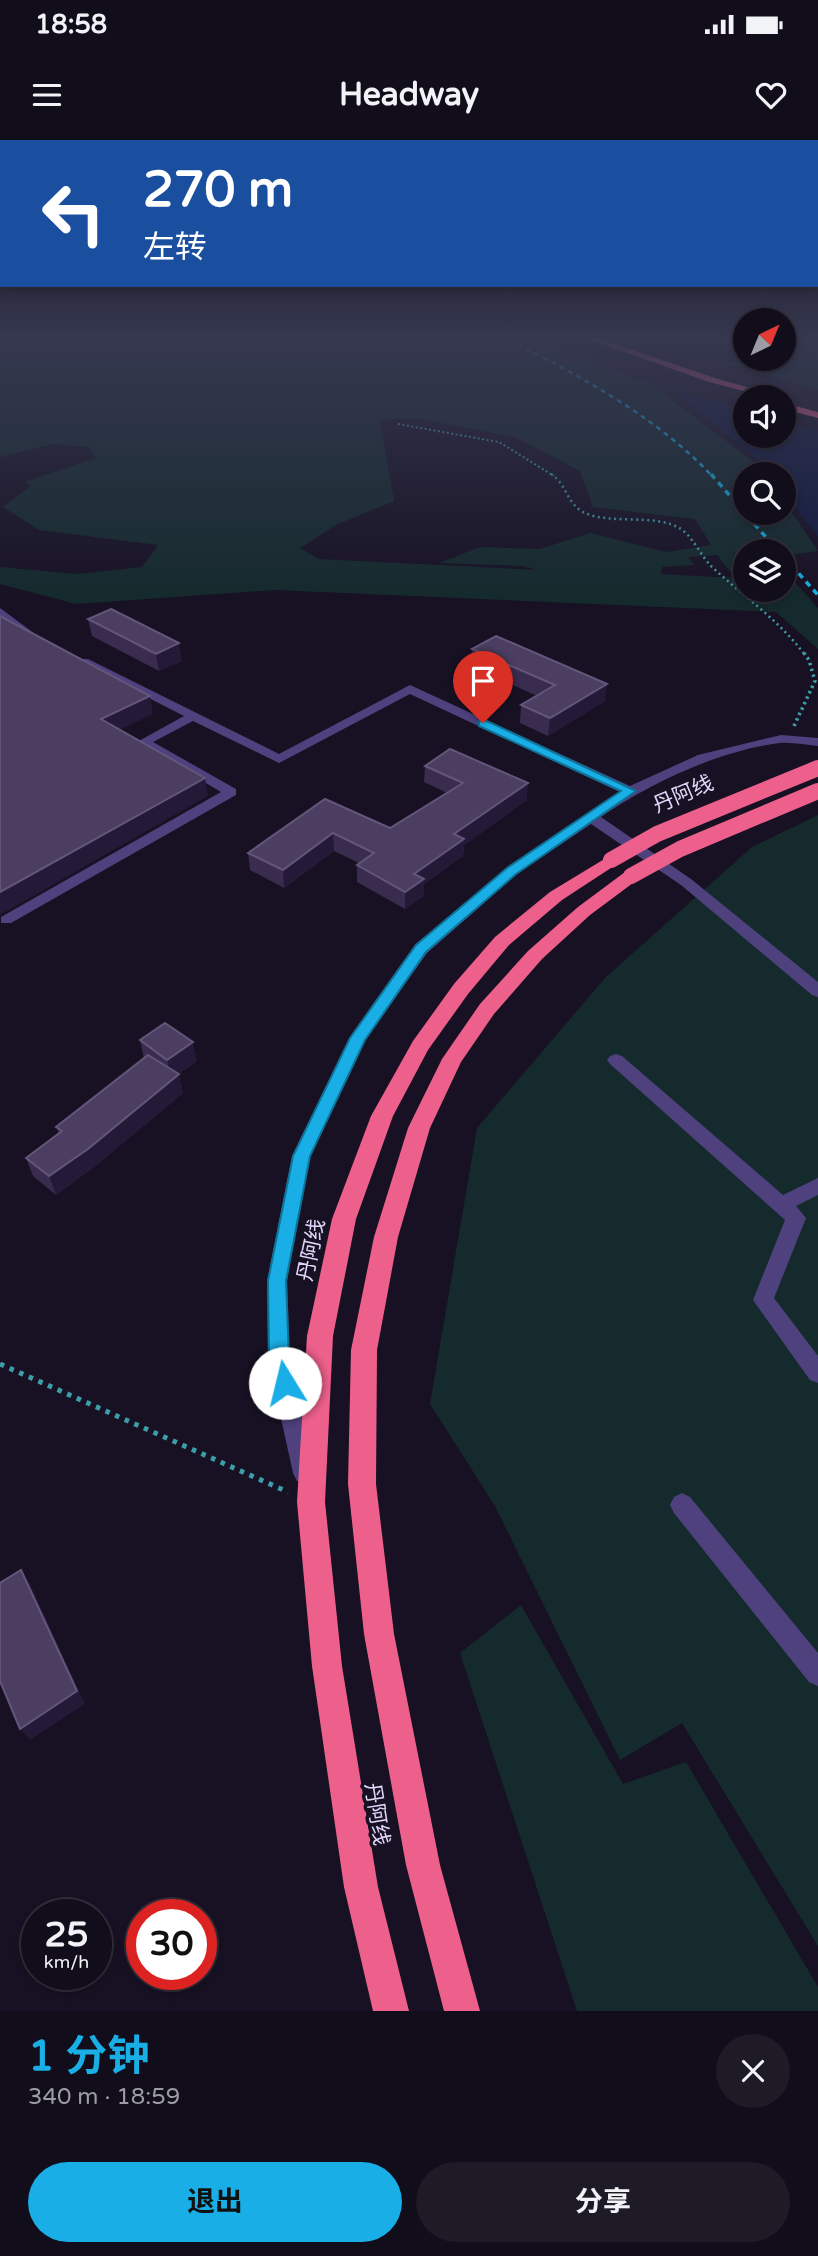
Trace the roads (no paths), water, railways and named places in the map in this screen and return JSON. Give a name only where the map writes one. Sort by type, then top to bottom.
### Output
[{"type":"highway","name":"丹阿线","points":[[462,2011],[423,1865],[379,1634],[362,1484],[365,1350],[386,1237],[419,1128],[452,1059],[488,1009],[535,955],[584,911],[621,868],[656,834],[818,768]]},
{"type":"highway","name":"丹阿线","points":[[391,2011],[361,1887],[329,1680],[312,1502],[320,1336],[344,1219],[382,1116],[420,1046],[461,989],[502,941],[556,896],[621,868],[680,849],[818,791]]},
{"type":"street","points":[[0,611],[16,628],[39,639]]},
{"type":"street","points":[[75,657],[279,759],[410,689],[630,791]]},
{"type":"street","points":[[6,920],[231,792],[143,742],[193,716]]},
{"type":"street","points":[[312,1502],[279,1359],[277,1281],[301,1156],[358,1038],[421,949],[512,871],[630,791],[703,758],[781,739],[818,743]]},
{"type":"street","points":[[591,817],[686,881],[818,991]]},
{"type":"street","points":[[616,1060],[796,1218],[763,1300],[818,1373]]},
{"type":"street","points":[[781,1205],[818,1186]]},
{"type":"street","points":[[682,1505],[818,1673]]},
{"type":"water","points":[[712,422],[733,422],[733,440]]},
{"type":"water","points":[[796,426],[818,431],[818,537],[796,508],[796,462],[761,462],[743,448],[796,448]]},
{"type":"railway","points":[[650,422],[689,453],[712,476]]},
{"type":"railway","points":[[711,474],[768,539]]},
{"type":"railway","points":[[796,570],[818,595]]}]
